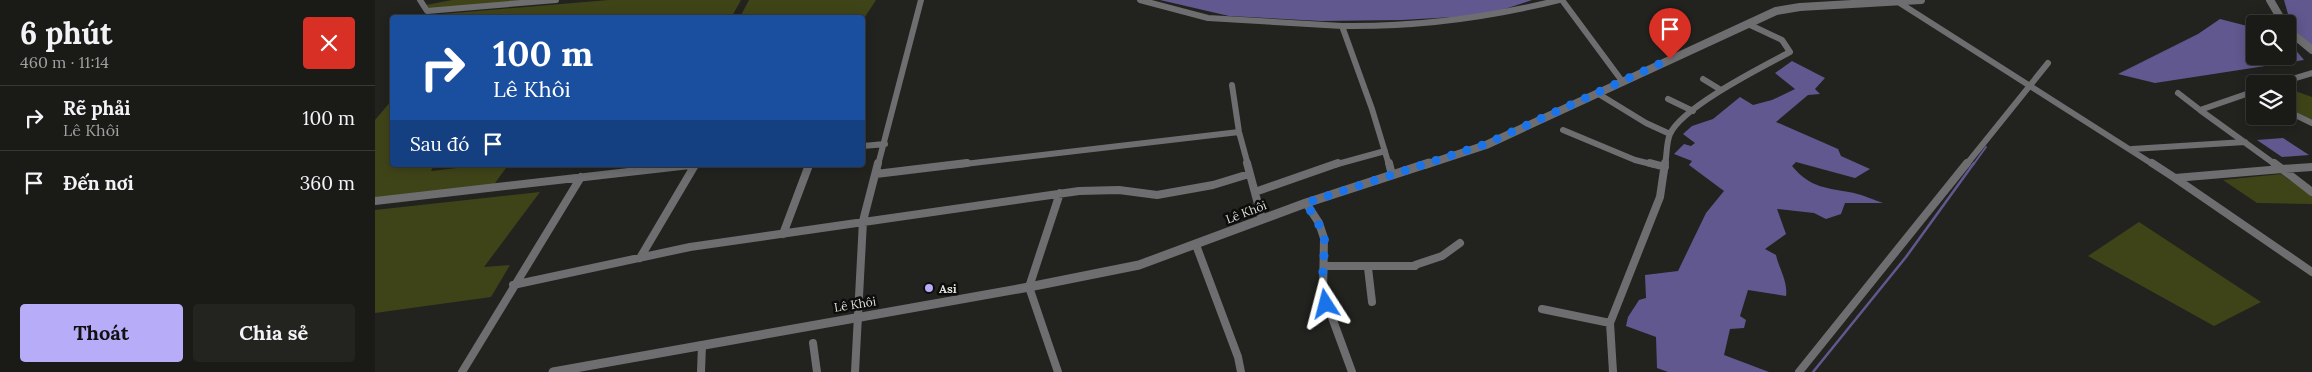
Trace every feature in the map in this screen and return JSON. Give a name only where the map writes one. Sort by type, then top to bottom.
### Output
[{"type":"street","points":[[420,0],[426,14],[556,0]]},
{"type":"street","points":[[855,372],[863,221],[885,144],[921,0]]},
{"type":"street","points":[[1140,0],[1175,11],[1215,19],[1341,26],[1399,26],[1482,18],[1560,0],[1622,81]]},
{"type":"street","name":"Lê Khôi","points":[[553,372],[858,316],[1029,287],[1139,264],[1196,245],[1306,203],[1486,144],[1597,92],[1787,8],[1921,0]]},
{"type":"street","points":[[2271,0],[2278,15]]},
{"type":"street","points":[[1896,1],[2132,149],[2312,272]]},
{"type":"street","points":[[1613,372],[1610,323],[1657,207],[1670,134],[1693,111],[1721,90],[1790,52],[1782,40],[1748,24]]},
{"type":"street","points":[[1341,26],[1392,175]]},
{"type":"street","points":[[2296,37],[2312,50]]},
{"type":"street","points":[[1799,372],[2048,63]]},
{"type":"street","points":[[2296,78],[2312,73]]},
{"type":"street","points":[[1703,79],[1721,90]]},
{"type":"street","points":[[1232,85],[1239,132],[1262,219]]},
{"type":"street","points":[[1597,92],[1646,122],[1670,134]]},
{"type":"street","points":[[2178,93],[2312,192]]},
{"type":"street","points":[[2200,110],[2246,95]]},
{"type":"street","points":[[1668,99],[1693,111]]},
{"type":"street","points":[[2296,115],[2312,123]]},
{"type":"street","points":[[1563,130],[1635,160],[1665,168]]},
{"type":"street","points":[[876,174],[1239,132]]},
{"type":"street","points":[[2132,149],[2245,142]]},
{"type":"street","points":[[865,146],[885,144]]},
{"type":"street","points":[[1255,192],[1357,157],[1385,151]]},
{"type":"street","points":[[375,201],[672,167]]},
{"type":"street","points":[[639,258],[694,167]]},
{"type":"street","points":[[783,234],[808,167]]},
{"type":"street","points":[[2175,178],[2312,167]]},
{"type":"street","points":[[513,285],[691,247],[863,221],[1060,193],[1119,190],[1157,195],[1213,185],[1249,174]]},
{"type":"street","points":[[462,372],[513,285],[581,177]]},
{"type":"street","points":[[1058,372],[1029,287],[1060,193]]},
{"type":"street","points":[[1306,203],[1322,230],[1325,242],[1322,284],[1326,304],[1352,372]]},
{"type":"street","points":[[1324,266],[1368,268],[1415,265],[1441,256],[1460,243]]},
{"type":"street","points":[[1196,245],[1241,372]]},
{"type":"street","points":[[1368,268],[1372,302]]},
{"type":"street","points":[[1542,309],[1610,323]]},
{"type":"street","points":[[813,343],[817,372]]},
{"type":"street","points":[[701,372],[702,345]]},
{"type":"green space","points":[[452,0],[530,0],[429,10],[426,5]]},
{"type":"green space","points":[[609,0],[741,0],[733,15],[430,15]]},
{"type":"green space","points":[[749,0],[876,0],[865,17],[865,15],[741,15]]},
{"type":"green space","points":[[2296,91],[2312,97],[2312,122],[2296,112]]},
{"type":"green space","points":[[390,102],[390,167],[433,167],[431,171],[466,167],[507,167],[493,186],[375,199],[375,120]]},
{"type":"green space","points":[[2281,174],[2312,196],[2312,204],[2257,203],[2223,180]]},
{"type":"green space","points":[[540,192],[484,267],[510,265],[491,297],[375,313],[375,210]]},
{"type":"green space","points":[[2139,222],[2261,302],[2214,326],[2088,256]]},
{"type":"shaded area","points":[[1160,0],[1532,0],[1487,15],[1402,20],[1321,21],[1229,16]]},
{"type":"shaded area","points":[[2284,0],[2312,0],[2312,46],[2296,32],[2296,15],[2288,15]]},
{"type":"shaded area","points":[[2220,19],[2246,26],[2246,65],[2272,65],[2155,83],[2118,74],[2198,34]]},
{"type":"shaded area","points":[[2296,50],[2304,60],[2296,61]]},
{"type":"shaded area","points":[[1792,61],[1825,78],[1815,89],[1820,94],[1808,95],[1776,122],[1838,149],[1841,156],[1870,169],[1855,178],[1796,162],[1792,166],[1812,183],[1857,194],[1883,203],[1845,203],[1841,214],[1826,219],[1814,213],[1777,209],[1786,234],[1765,249],[1776,255],[1785,280],[1786,296],[1748,290],[1740,316],[1746,320],[1744,328],[1730,329],[1724,355],[1769,372],[1668,372],[1657,368],[1656,337],[1626,326],[1628,317],[1639,300],[1646,298],[1645,275],[1678,271],[1706,213],[1724,191],[1689,165],[1692,161],[1674,154],[1684,144],[1691,146],[1695,143],[1683,134],[1692,126],[1713,119],[1740,97],[1753,105],[1772,100],[1795,89],[1775,73]]},
{"type":"shaded area","points":[[2283,138],[2309,155],[2282,157],[2257,140]]},
{"type":"waterway","points":[[1973,165],[1986,147]]},
{"type":"waterway","points":[[1813,372],[1906,257],[1974,163]]},
{"type":"place","name":"Asi","points":[[929,288]]},
{"type":"route","points":[[1326,304],[1322,284],[1325,242],[1322,230],[1306,203],[1486,144],[1670,59]]}]
